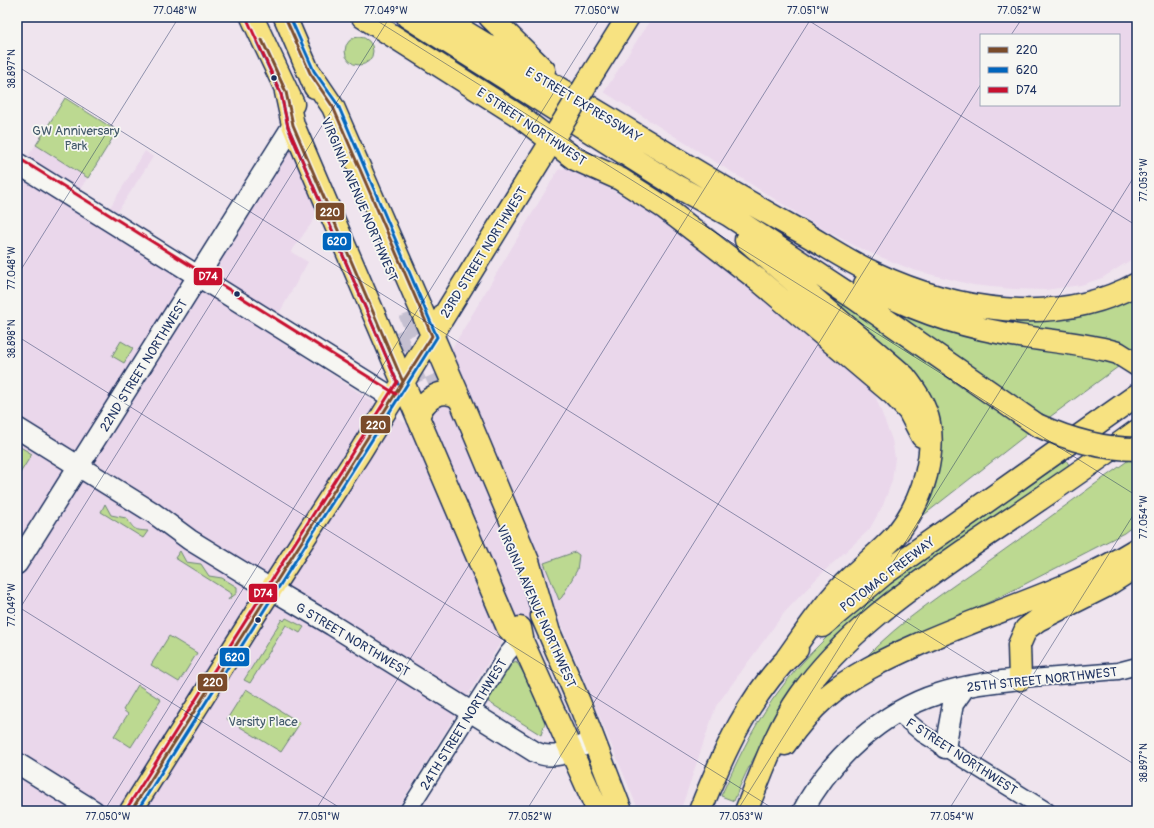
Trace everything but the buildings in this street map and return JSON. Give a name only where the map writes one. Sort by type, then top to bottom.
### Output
[{"type":"main road","name":"VIRGINIA AVENUE NORTHWEST","points":[[252,17],[286,92],[304,122],[394,333]]},
{"type":"main road","name":"E STREET NORTHWEST","points":[[364,17],[520,116],[556,134],[576,159],[620,179],[665,208],[757,278],[883,384],[909,411],[919,429],[922,439],[926,475]]},
{"type":"main road","name":"E STREET EXPRESSWAY","points":[[408,17],[678,187]]},
{"type":"main road","name":"E STREET EXPRESSWAY","points":[[441,17],[513,62],[569,93],[727,191]]},
{"type":"main road","points":[[490,17],[569,93]]},
{"type":"main road","name":"23RD STREET NORTHWEST","points":[[132,811],[432,336],[628,17]]},
{"type":"main road","name":"VIRGINIA AVENUE NORTHWEST","points":[[292,22],[322,111],[409,313]]},
{"type":"main road","points":[[286,92],[293,125],[398,390],[439,408],[432,336],[332,107],[310,73]]},
{"type":"main road","points":[[678,187],[729,215],[821,275],[1037,425],[1085,443],[1117,448],[1137,449]]},
{"type":"main road","points":[[678,187],[754,247],[904,376],[919,396],[930,422],[932,441],[926,475],[918,502],[905,523],[881,550],[834,594],[787,658]]},
{"type":"main road","points":[[727,191],[872,273],[916,290],[968,303],[1018,310],[1061,309],[1096,302],[1137,284]]},
{"type":"main road","points":[[727,191],[793,240],[859,281],[909,305],[966,325],[1002,333],[1097,347],[1118,354],[1133,362]]},
{"type":"main road","name":"POTOMAC FREEWAY","points":[[700,811],[720,763],[742,721],[761,691],[787,658],[844,606],[884,574],[1137,395]]},
{"type":"main road","name":"VIRGINIA AVENUE NORTHWEST","points":[[439,408],[528,561],[548,629],[621,811]]},
{"type":"main road","name":"VIRGINIA AVENUE NORTHWEST","points":[[439,408],[519,623],[523,643],[598,811]]},
{"type":"main road","name":"POTOMAC FREEWAY","points":[[746,811],[781,728],[801,696],[824,667],[870,621],[919,583],[1137,431]]},
{"type":"main road","points":[[950,630],[992,607],[1105,552],[1137,532]]},
{"type":"main road","points":[[760,779],[803,720],[826,698],[867,669],[950,630],[1088,575],[1137,549]]},
{"type":"main road","points":[[1020,679],[1018,645],[1026,629],[1038,620],[1104,587],[1137,566]]},
{"type":"street","name":"22ND STREET NORTHWEST","points":[[17,564],[293,125]]},
{"type":"street","points":[[17,163],[198,276],[398,390]]},
{"type":"street","name":"G STREET NORTHWEST","points":[[17,428],[152,512],[190,540],[332,625],[539,754],[556,756],[594,741]]},
{"type":"street","name":"24TH STREET NORTHWEST","points":[[408,811],[510,650],[523,643]]},
{"type":"street","name":"25TH STREET NORTHWEST","points":[[803,811],[822,781],[850,748],[878,726],[898,713],[937,694],[965,687],[1020,679],[1118,671],[1137,666]]},
{"type":"street","points":[[945,748],[953,704],[965,687]]},
{"type":"street","name":"F STREET NORTHWEST","points":[[898,713],[918,731],[1047,811]]},
{"type":"street","points":[[17,763],[94,811]]},
{"type":"shaded area","points":[[652,17],[1137,17],[1137,256],[1102,278],[1081,285],[1045,290],[1013,289],[973,285],[913,270],[861,249],[819,227],[604,92]]},
{"type":"shaded area","points":[[65,98],[117,131],[74,199],[104,217],[145,151],[153,157],[111,222],[199,278],[292,146],[323,207],[291,252],[308,262],[268,333],[407,424],[558,170],[572,166],[664,221],[859,375],[875,395],[892,440],[895,458],[892,481],[883,505],[869,530],[819,576],[784,613],[716,706],[681,809],[678,811],[639,811],[554,609],[501,642],[396,811],[17,811],[17,163],[22,166]]},
{"type":"green space","points":[[359,37],[369,41],[373,51],[369,61],[359,65],[349,61],[345,51],[349,41]]},
{"type":"green space","name":"GW Anniversary Park","points":[[65,98],[117,131],[88,178],[36,145]]},
{"type":"green space","points":[[782,239],[859,286],[1052,347],[1122,364],[1047,419]]},
{"type":"green space","points":[[795,268],[1031,431],[920,518],[937,448]]},
{"type":"green space","points":[[1137,292],[1137,353],[994,324],[944,306]]},
{"type":"green space","points":[[121,341],[133,348],[124,363],[112,356]]},
{"type":"green space","points":[[17,445],[32,454],[17,478]]},
{"type":"green space","points":[[1133,457],[1137,457],[1137,523],[1124,533],[998,598],[864,659],[879,644],[910,618]]},
{"type":"green space","points":[[1066,460],[1071,468],[791,698],[752,760],[734,801],[721,796],[732,771],[765,710],[785,682],[827,637],[890,584]]},
{"type":"green space","points":[[105,504],[111,515],[126,518],[134,528],[148,531],[143,538],[101,512]]},
{"type":"green space","points":[[180,551],[186,562],[201,564],[209,576],[222,578],[237,587],[237,593],[228,600],[232,594],[175,558]]},
{"type":"green space","points":[[575,552],[579,555],[577,570],[559,600],[544,563]]},
{"type":"green space","points":[[286,618],[304,627],[300,633],[286,625],[250,683],[244,680],[282,619],[284,621]]},
{"type":"green space","points":[[169,636],[197,653],[179,682],[151,665]]},
{"type":"green space","points":[[516,661],[528,680],[545,723],[541,735],[487,701],[505,667]]},
{"type":"green space","points":[[138,685],[161,700],[131,747],[114,736],[128,714],[123,710]]},
{"type":"green space","name":"Varsity Place","points":[[246,689],[300,723],[281,752],[227,719]]},
{"type":"tunnel","points":[[409,313],[448,403]]},
{"type":"tunnel","points":[[394,333],[428,411]]},
{"type":"transit line","name":"220","points":[[131,811],[432,336],[333,107],[310,73],[285,17]]},
{"type":"transit line","name":"620","points":[[137,811],[437,337],[338,105],[314,71],[290,17]]},
{"type":"transit line","name":"D74","points":[[127,808],[397,382],[288,127],[281,94],[247,19]]},
{"type":"transit line","name":"220","points":[[262,40],[286,92],[293,125],[403,382]]},
{"type":"transit line","name":"620","points":[[257,42],[281,94],[288,127],[398,384]]},
{"type":"transit line","name":"D74","points":[[20,159],[396,394]]}]
